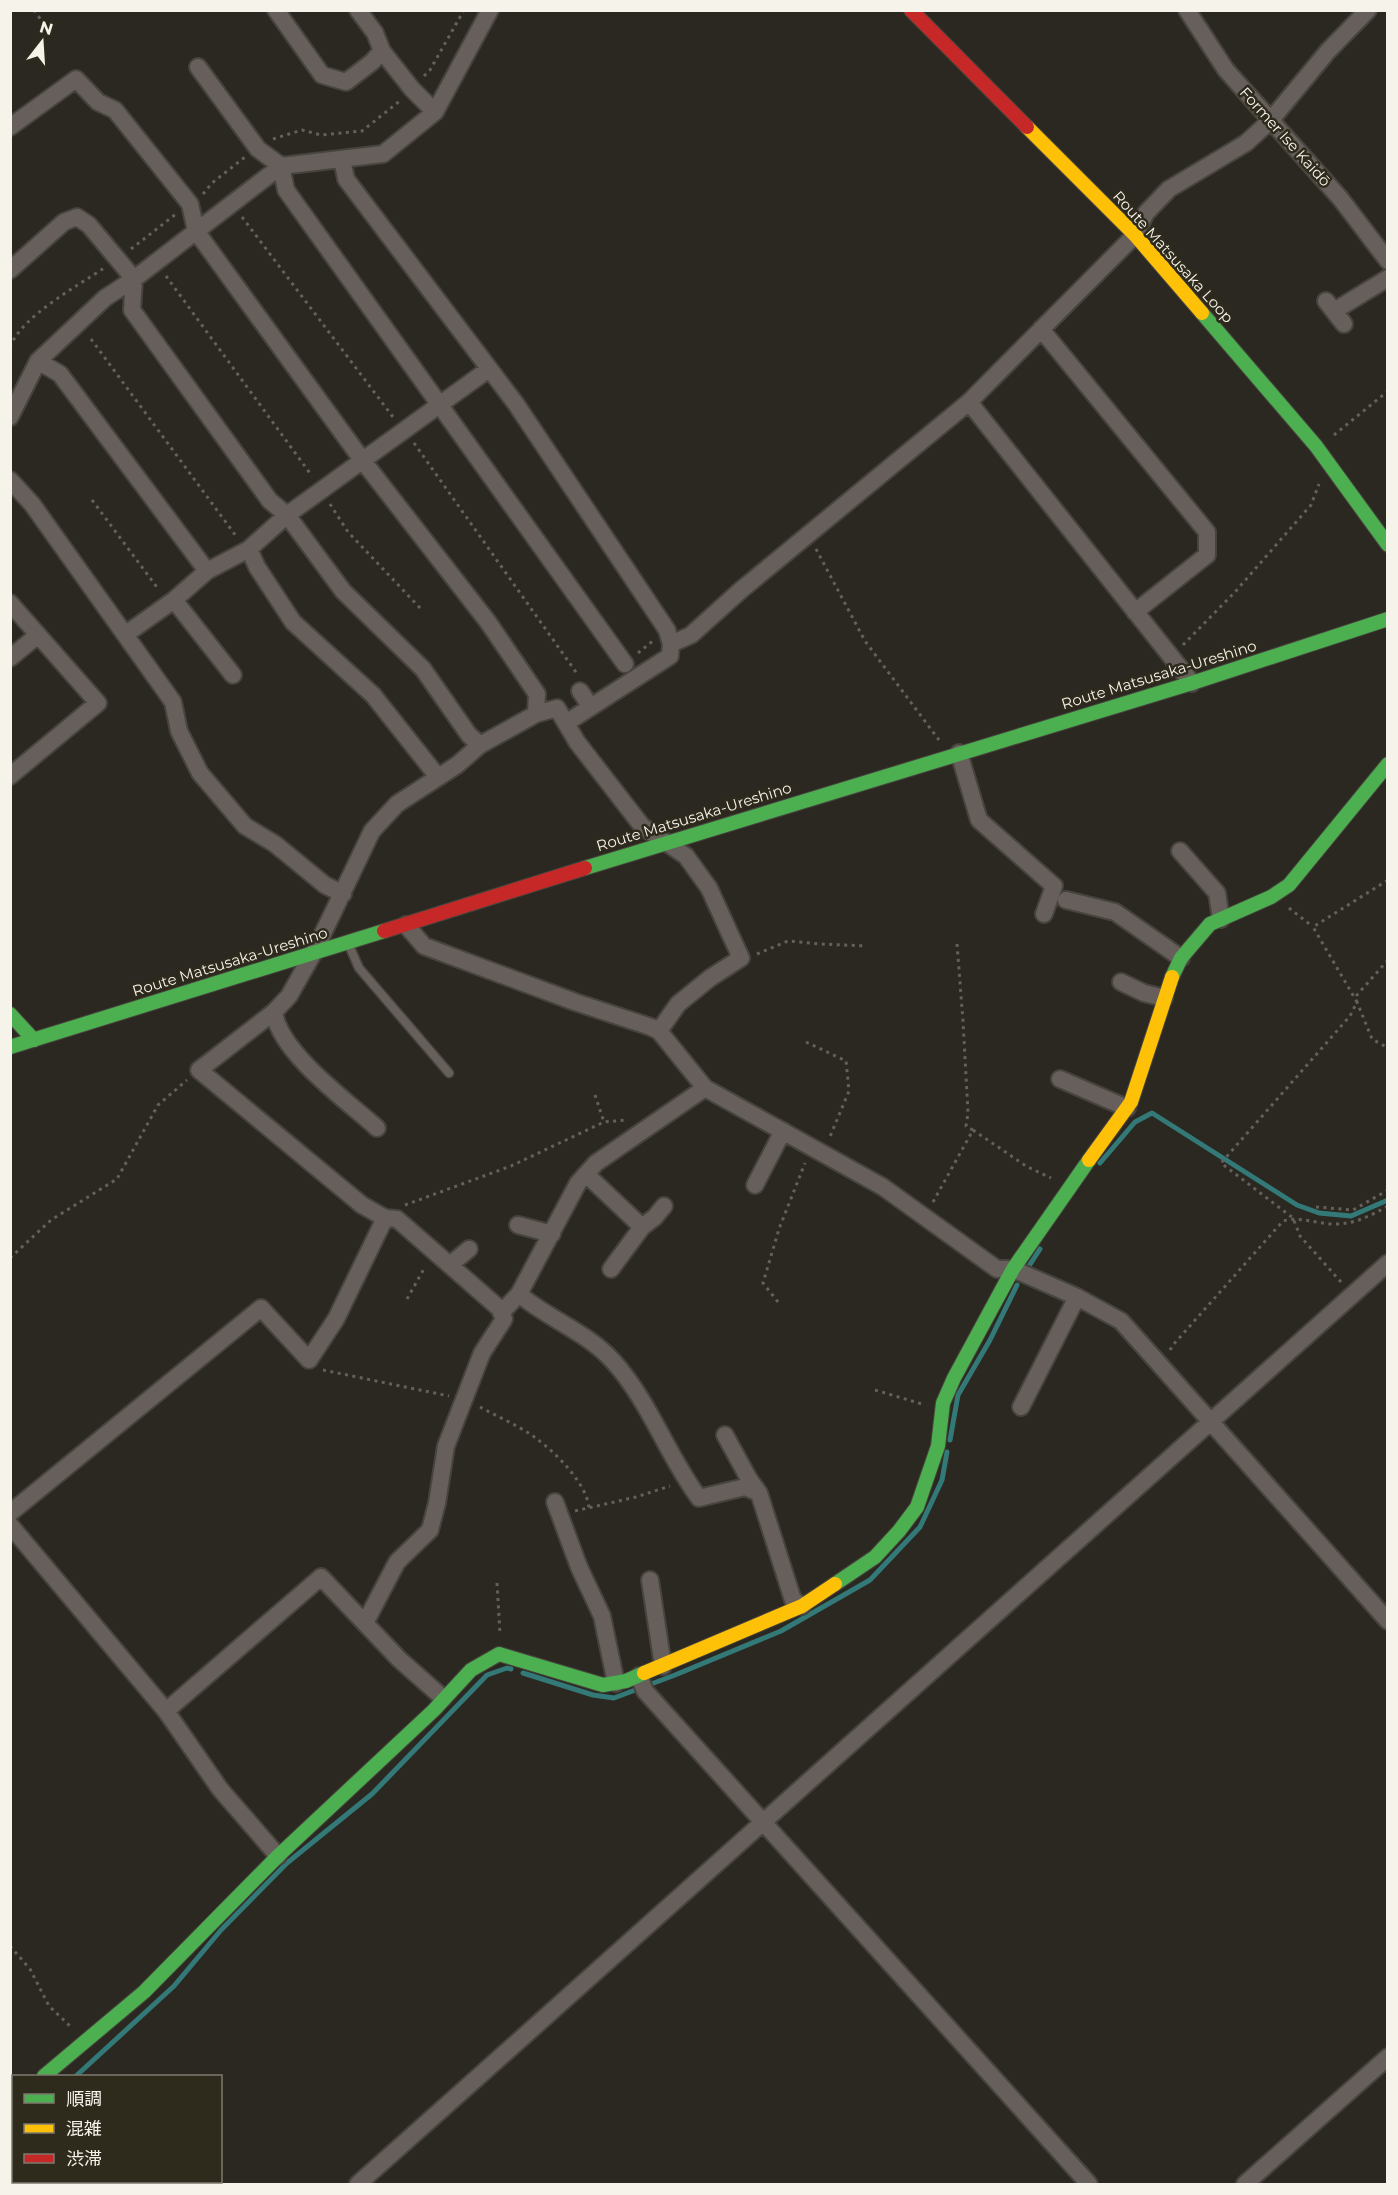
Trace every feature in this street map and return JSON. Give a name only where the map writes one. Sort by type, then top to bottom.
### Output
[{"type":"main road","name":"Route Matsusaka Loop","points":[[911,10],[1135,235],[1324,458],[1388,545]]},
{"type":"main road","name":"Route Matsusaka-Ureshino","points":[[10,1047],[668,842],[1192,683],[1388,619]]},
{"type":"main road","points":[[45,2075],[144,1992],[278,1856],[434,1710],[471,1670],[499,1654],[603,1685],[626,1681],[802,1606],[875,1557],[899,1532],[917,1507],[938,1446],[942,1409],[954,1378],[1013,1269],[1068,1188],[1131,1102],[1164,998],[1181,958],[1210,924],[1289,885],[1388,764]]},
{"type":"main road","points":[[10,1014],[34,1040]]},
{"type":"street","points":[[276,10],[322,75],[346,82],[372,62],[382,51]]},
{"type":"street","points":[[358,10],[375,33],[382,51],[412,89],[435,112]]},
{"type":"street","points":[[10,417],[38,361],[105,298],[134,279],[282,166],[383,154],[435,112],[490,10]]},
{"type":"street","name":"Former Ise Kaidō","points":[[1187,10],[1226,70],[1340,198],[1388,261]]},
{"type":"street","points":[[671,644],[691,635],[741,590],[969,402],[1135,235],[1146,213],[1169,189],[1246,143],[1270,121],[1328,51],[1368,10]]},
{"type":"street","points":[[198,67],[258,149],[282,166],[286,190],[625,664]]},
{"type":"street","points":[[10,127],[76,79],[98,102],[115,110],[189,204],[196,231],[363,461],[488,622],[537,694],[536,714]]},
{"type":"street","points":[[342,159],[346,180],[516,404],[667,630],[671,644],[670,656],[566,723]]},
{"type":"street","points":[[10,270],[64,222],[77,217],[89,225],[134,279],[132,309],[270,501],[287,515],[343,591],[423,669],[469,735],[480,745]]},
{"type":"street","points":[[1335,312],[1388,278]]},
{"type":"street","points":[[1041,329],[1207,532],[1207,555],[1135,612]]},
{"type":"street","points":[[38,361],[60,374],[207,571]]},
{"type":"street","points":[[126,634],[174,600],[207,571],[249,549],[287,515],[489,369]]},
{"type":"street","points":[[969,402],[1192,683]]},
{"type":"street","points":[[10,480],[32,504],[173,702],[179,731],[200,773],[245,826],[275,844],[325,885],[343,894]]},
{"type":"street","points":[[249,549],[293,622],[373,695],[438,777]]},
{"type":"street","points":[[174,600],[233,675]]},
{"type":"street","points":[[10,603],[98,704],[10,776]]},
{"type":"street","points":[[10,658],[38,635]]},
{"type":"street","points":[[580,692],[591,707]]},
{"type":"street","points":[[365,1623],[397,1562],[430,1530],[437,1503],[446,1446],[482,1353],[504,1319],[500,1309],[397,1219],[385,1218],[362,1205],[199,1070],[274,1012],[289,996],[314,952],[372,831],[397,804],[480,745],[536,714],[557,708],[577,742],[642,826],[686,856],[709,888],[741,958],[710,978],[678,1004],[659,1031]]},
{"type":"street","points":[[955,754],[979,820],[1054,886],[1044,914]]},
{"type":"street","points":[[1180,851],[1217,892],[1221,919]]},
{"type":"street","points":[[1066,900],[1115,912],[1181,958]]},
{"type":"street","points":[[406,925],[423,946],[659,1031],[705,1088],[883,1187],[997,1269],[1013,1269],[1077,1297],[1121,1321],[1388,1621]]},
{"type":"street","points":[[1122,982],[1144,993],[1164,998]]},
{"type":"street","points":[[274,1012],[276,1025],[298,1058],[377,1128]]},
{"type":"street","points":[[1060,1079],[1127,1108]]},
{"type":"street","points":[[501,1312],[519,1294],[578,1184],[596,1163],[705,1088]]},
{"type":"street","points":[[755,1185],[783,1131]]},
{"type":"street","points":[[586,1174],[642,1227]]},
{"type":"street","points":[[611,1269],[642,1227],[664,1206]]},
{"type":"street","points":[[10,1513],[261,1308],[309,1360],[336,1319],[385,1218]]},
{"type":"street","points":[[518,1224],[552,1234]]},
{"type":"street","points":[[444,1259],[469,1249]]},
{"type":"street","points":[[358,2184],[1388,1263]]},
{"type":"street","points":[[519,1294],[577,1331],[613,1360],[648,1409],[686,1480],[699,1498],[745,1487],[759,1493]]},
{"type":"street","points":[[1020,1407],[1077,1297]]},
{"type":"street","points":[[725,1435],[759,1493],[793,1600],[802,1606]]},
{"type":"street","points":[[558,1508],[579,1567],[602,1616],[616,1683]]},
{"type":"street","points":[[10,1525],[166,1711],[220,1789],[278,1856]]},
{"type":"street","points":[[166,1711],[321,1577],[399,1659],[443,1698]]},
{"type":"street","points":[[650,1580],[663,1666]]},
{"type":"street","points":[[639,1676],[645,1691],[1089,2184]]},
{"type":"street","points":[[1245,2184],[1388,2056]]},
{"type":"lane","points":[[348,942],[359,968],[449,1073]]},
{"type":"path","points":[[34,10],[49,32]]},
{"type":"path","points":[[242,217],[404,431],[586,687],[580,692]]},
{"type":"path","points":[[166,276],[322,490],[348,532],[421,609]]},
{"type":"path","points":[[91,339],[239,540],[249,549]]},
{"type":"path","points":[[1171,657],[1235,592],[1311,505],[1320,482],[1324,458],[1335,433],[1388,391]]},
{"type":"path","points":[[92,500],[161,593],[174,600]]},
{"type":"path","points":[[808,534],[865,641],[955,754]]},
{"type":"path","points":[[1313,927],[1388,880]]},
{"type":"path","points":[[1278,892],[1286,906],[1313,927],[1357,1002],[1372,1039],[1388,1048]]},
{"type":"path","points":[[741,958],[788,940],[866,946]]},
{"type":"path","points":[[957,944],[968,1113],[966,1125],[1026,1166],[1068,1188]]},
{"type":"path","points":[[1353,1294],[1300,1236],[1293,1218],[1221,1162],[1350,1016],[1357,1002],[1357,995],[1388,960]]},
{"type":"path","points":[[10,1258],[51,1220],[117,1179],[158,1105],[199,1070]]},
{"type":"path","points":[[596,1095],[604,1122]]},
{"type":"path","points":[[385,1218],[397,1207],[511,1166],[604,1122],[653,1118],[658,1122]]},
{"type":"path","points":[[925,1217],[973,1130]]},
{"type":"path","points":[[1316,1207],[1353,1210],[1388,1191]]},
{"type":"path","points":[[1163,1368],[1173,1345],[1283,1221],[1293,1218],[1334,1224],[1361,1221],[1388,1206]]},
{"type":"path","points":[[407,1299],[427,1265],[444,1259]]},
{"type":"path","points":[[875,1390],[942,1409]]},
{"type":"path","points":[[558,1508],[636,1497],[686,1480]]},
{"type":"path","points":[[497,1583],[499,1654]]},
{"type":"path","points":[[10,1946],[30,1969],[49,2006],[85,2040]]},
{"type":"waterway","points":[[1100,1163],[1135,1122],[1152,1113],[1297,1205],[1319,1213],[1351,1216],[1388,1200]]},
{"type":"waterway","points":[[1025,1272],[1040,1249]]},
{"type":"waterway","points":[[950,1440],[958,1395],[990,1340],[1017,1285]]},
{"type":"waterway","points":[[523,1673],[593,1695],[614,1698],[781,1631],[870,1580],[920,1527],[942,1480],[947,1452]]},
{"type":"waterway","points":[[77,2075],[174,1986],[221,1930],[287,1863],[372,1794],[487,1675],[507,1668],[511,1669]]},
{"type":"traffic: fast","points":[[1202,313],[1316,446],[1388,545]]},
{"type":"traffic: fast","points":[[585,868],[1192,683],[1388,619]]},
{"type":"traffic: fast","points":[[1172,977],[1181,958],[1210,924],[1271,897],[1289,885],[1388,764]]},
{"type":"traffic: fast","points":[[10,1047],[384,931]]},
{"type":"traffic: fast","points":[[10,1014],[34,1040]]},
{"type":"traffic: fast","points":[[835,1584],[875,1557],[917,1507],[938,1446],[943,1403],[954,1378],[1013,1269],[1089,1160]]},
{"type":"traffic: fast","points":[[45,2075],[144,1992],[278,1856],[434,1710],[471,1670],[499,1654],[603,1685],[626,1681],[644,1673]]},
{"type":"traffic: slow","points":[[1027,127],[1135,235],[1202,313]]},
{"type":"traffic: slow","points":[[1089,1160],[1131,1102],[1172,977]]},
{"type":"traffic: slow","points":[[644,1673],[802,1606],[835,1584]]},
{"type":"traffic: jam","points":[[911,10],[1027,127]]},
{"type":"traffic: jam","points":[[384,931],[585,868]]}]
